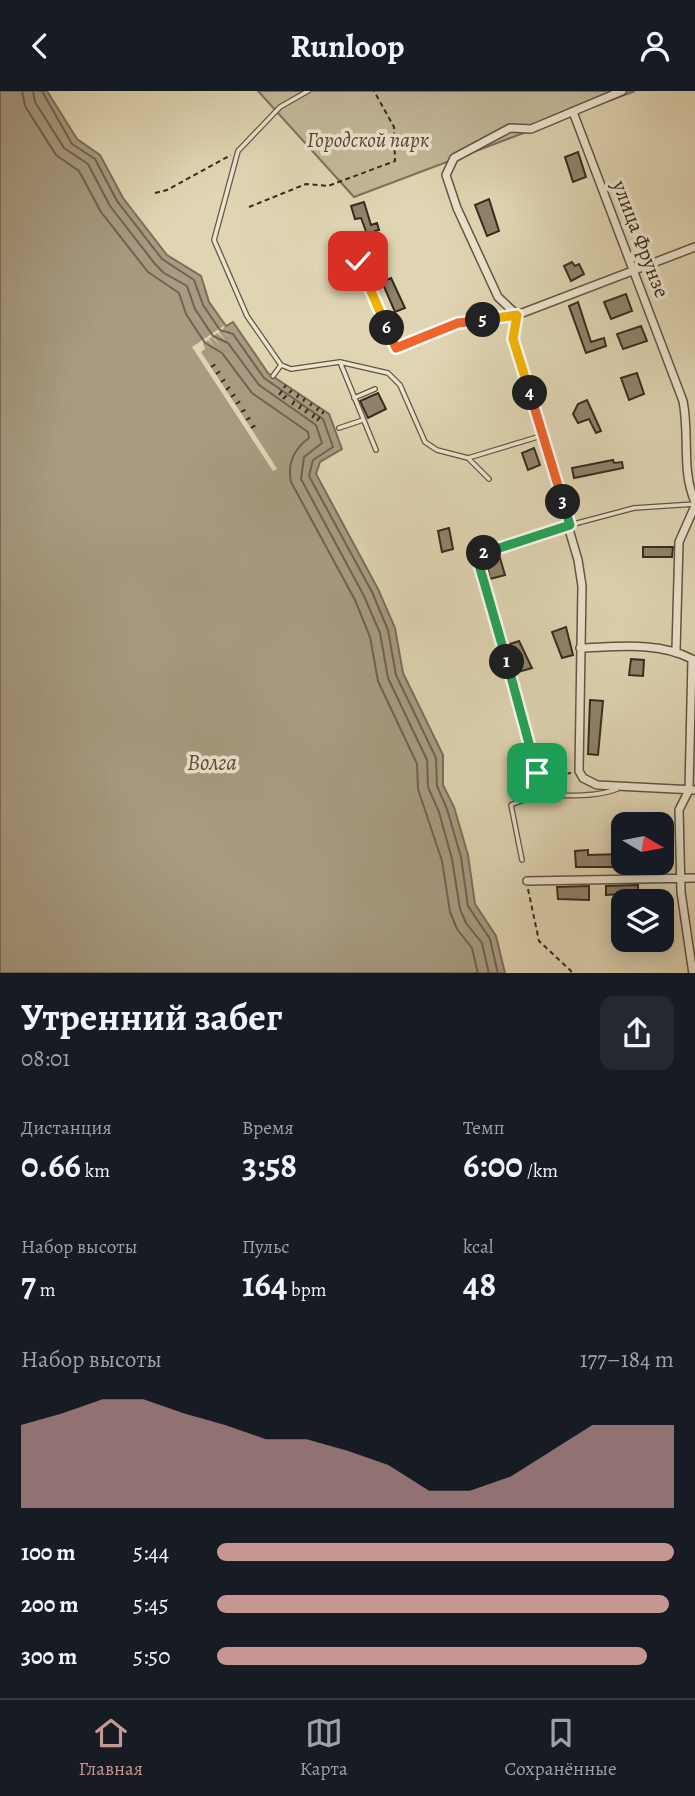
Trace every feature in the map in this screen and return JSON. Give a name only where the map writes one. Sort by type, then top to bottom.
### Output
[{"type":"street","points":[[517,315],[498,297],[446,183],[448,166],[454,158],[510,128],[531,129],[622,91]]},
{"type":"street","name":"улица Фрунзе","points":[[573,111],[634,270],[686,417],[686,482],[695,504]]},
{"type":"street","points":[[345,239],[358,261],[396,348],[458,323],[517,315],[695,247]]},
{"type":"street","points":[[517,315],[513,339],[570,525],[582,586],[579,771],[583,778],[597,785],[692,790]]},
{"type":"street","points":[[686,417],[695,411]]},
{"type":"street","points":[[676,650],[678,543],[695,504]]},
{"type":"street","points":[[518,700],[479,561],[486,551],[570,525]]},
{"type":"street","points":[[580,648],[635,646],[676,650],[693,657],[692,790],[680,810],[681,892],[693,973]]},
{"type":"street","points":[[527,881],[695,878]]},
{"type":"lane","points":[[308,91],[279,107],[238,151],[214,240],[247,316],[281,365],[291,369],[340,362],[388,373],[400,385],[425,442],[437,450],[468,457],[543,436]]},
{"type":"lane","points":[[340,362],[376,450]]},
{"type":"lane","points":[[273,376],[281,365]]},
{"type":"lane","points":[[354,398],[375,389]]},
{"type":"lane","points":[[339,428],[363,421]]},
{"type":"lane","points":[[468,457],[489,479]]},
{"type":"lane","points":[[570,525],[634,507],[695,504]]},
{"type":"lane","points":[[522,860],[511,805],[558,794],[606,793],[618,788]]},
{"type":"path","points":[[249,207],[306,184],[328,186],[395,161],[394,127],[374,91]]},
{"type":"path","points":[[155,193],[167,190],[238,151]]},
{"type":"path","points":[[211,367],[216,364]]},
{"type":"path","points":[[216,375],[222,370]]},
{"type":"path","points":[[221,382],[227,378]]},
{"type":"path","points":[[226,390],[232,385]]},
{"type":"path","points":[[279,395],[286,386]]},
{"type":"path","points":[[283,399],[292,390]]},
{"type":"path","points":[[231,397],[237,393]]},
{"type":"path","points":[[292,405],[299,394]]},
{"type":"path","points":[[299,409],[306,398]]},
{"type":"path","points":[[236,404],[242,400]]},
{"type":"path","points":[[305,413],[312,403]]},
{"type":"path","points":[[312,418],[318,407]]},
{"type":"path","points":[[242,412],[248,408]]},
{"type":"path","points":[[317,421],[324,411]]},
{"type":"path","points":[[246,420],[253,416]]},
{"type":"path","points":[[251,428],[256,425]]},
{"type":"path","points":[[518,700],[540,777],[579,771]]},
{"type":"path","points":[[527,881],[539,940],[570,973]]},
{"type":"green space","name":"Городской парк","points":[[258,91],[635,91],[354,197]]},
{"type":"water","name":"Волга","points":[[0,91],[47,91],[77,139],[100,155],[123,198],[167,255],[201,276],[209,302],[226,326],[233,322],[268,373],[329,414],[342,449],[320,462],[316,474],[378,589],[395,628],[403,673],[443,755],[443,785],[454,807],[468,855],[475,904],[496,936],[505,973],[0,973]]},
{"type":"pier","points":[[225,325],[223,329],[229,337],[222,330],[219,332],[227,343],[218,333],[213,336],[221,347],[212,337],[209,339],[215,347],[208,340],[205,342],[209,347],[203,343],[205,349],[201,352],[277,469],[273,471],[192,347]]},
{"type":"building","points":[[578,152],[586,177],[573,182],[565,157]]},
{"type":"building","points":[[489,199],[499,231],[487,236],[475,205]]},
{"type":"building","points":[[364,202],[371,225],[377,223],[379,230],[375,231],[383,249],[371,255],[366,244],[370,242],[361,218],[355,219],[351,206]]},
{"type":"building","points":[[572,262],[575,266],[579,264],[584,274],[571,281],[564,266]]},
{"type":"building","points":[[391,278],[405,308],[395,312],[382,282]]},
{"type":"building","points":[[626,294],[632,311],[611,319],[604,302]]},
{"type":"building","points":[[578,302],[591,342],[604,338],[606,346],[586,353],[569,306]]},
{"type":"building","points":[[641,326],[647,341],[623,349],[617,334]]},
{"type":"building","points":[[637,373],[644,394],[629,400],[621,378]]},
{"type":"building","points":[[378,393],[386,409],[368,418],[360,401]]},
{"type":"building","points":[[587,400],[601,431],[596,433],[589,419],[578,423],[573,414],[578,404]]},
{"type":"building","points":[[534,448],[540,465],[528,470],[522,453]]},
{"type":"building","points":[[613,460],[614,463],[622,462],[623,468],[574,478],[572,468]]},
{"type":"building","points":[[449,528],[453,549],[442,552],[438,531]]},
{"type":"building","points":[[643,547],[673,547],[672,557],[643,557]]},
{"type":"building","points":[[500,558],[505,575],[490,579],[486,562]]},
{"type":"building","points":[[566,627],[573,655],[562,658],[552,632]]},
{"type":"building","points":[[519,641],[532,668],[518,672],[510,644]]},
{"type":"building","points":[[631,659],[644,660],[643,676],[629,675]]},
{"type":"building","points":[[590,700],[603,701],[598,755],[588,754]]},
{"type":"building","points":[[588,850],[588,855],[611,854],[611,867],[576,867],[575,851]]},
{"type":"building","points":[[638,885],[638,889],[611,889],[611,895],[606,895],[606,886]]},
{"type":"building","points":[[589,886],[589,900],[558,899],[557,887]]},
{"type":"route","points":[[358,261],[396,348],[458,323],[517,315],[513,326],[513,339],[570,525],[486,551],[479,561],[482,580],[531,742],[537,773]]}]
